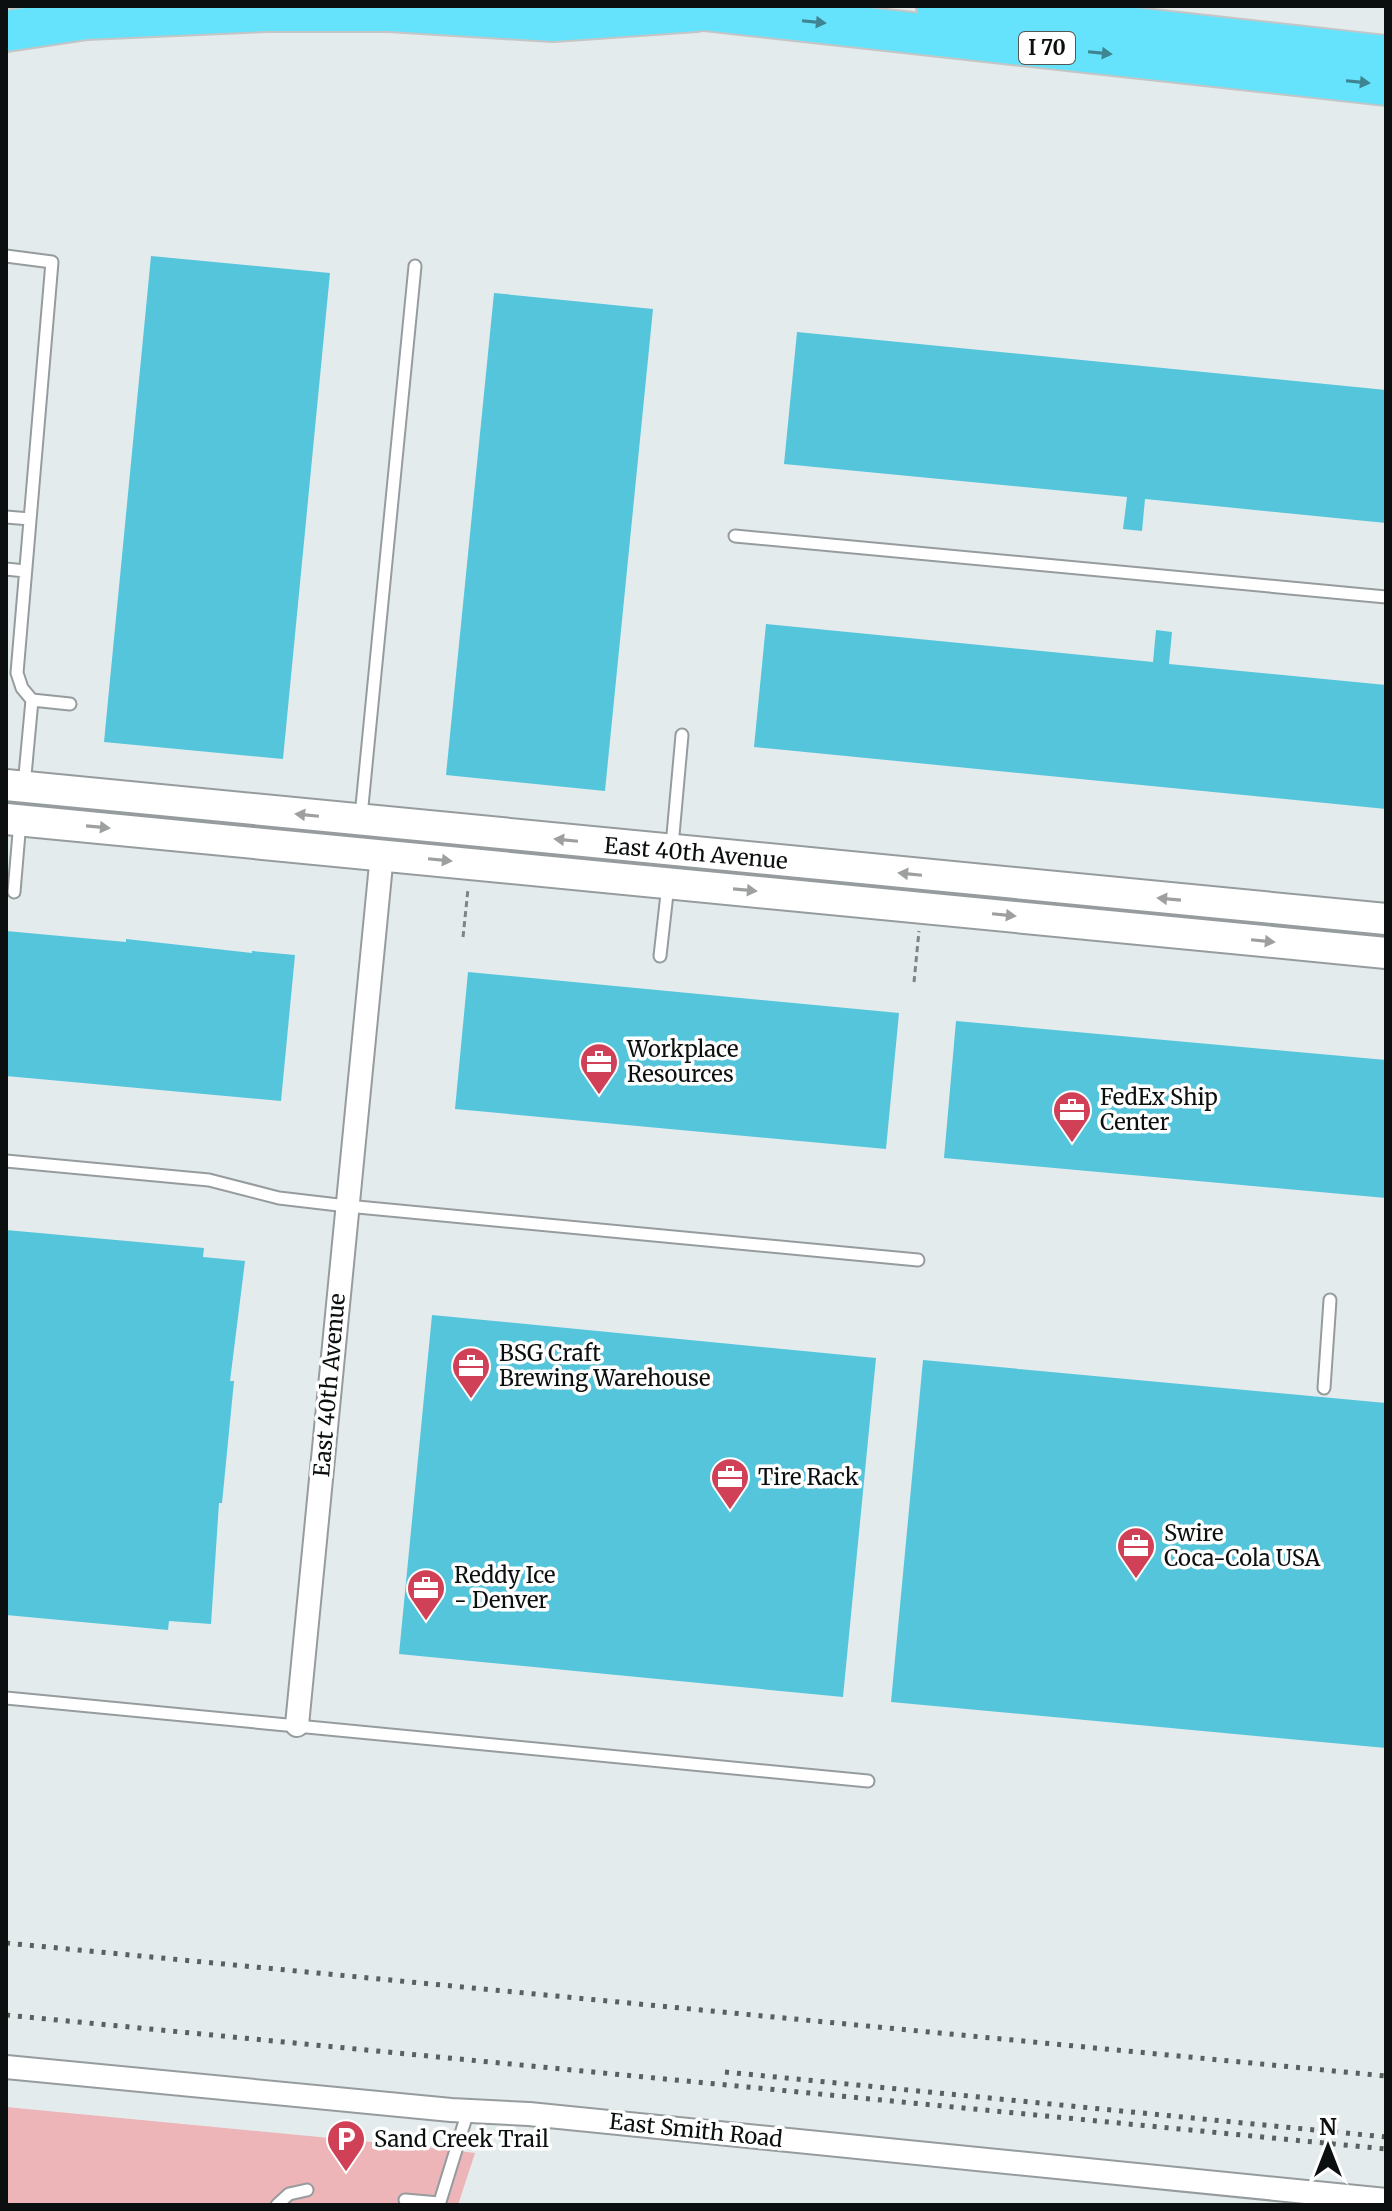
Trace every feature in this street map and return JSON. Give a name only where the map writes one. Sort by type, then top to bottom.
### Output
[{"type":"highway","name":"I 70","points":[[668,6],[1386,85]]},
{"type":"highway","points":[[937,6],[1386,56]]},
{"type":"highway","points":[[1163,6],[1386,34]]},
{"type":"highway","points":[[6,31],[86,19],[148,14],[330,9],[553,21],[708,11]]},
{"type":"street","name":"East 40th Avenue","points":[[15,786],[1386,919]]},
{"type":"street","points":[[13,819],[15,786]]},
{"type":"street","name":"East 40th Avenue","points":[[13,819],[1386,953]]},
{"type":"street","points":[[382,854],[392,845],[412,838],[489,833]]},
{"type":"street","points":[[668,883],[671,851]]},
{"type":"street","name":"East 40th Avenue","points":[[297,1725],[382,854]]},
{"type":"street","name":"East Smith Road","points":[[6,2067],[544,2115],[1386,2200]]},
{"type":"lane","points":[[6,256],[52,262],[17,673],[22,688],[32,700],[70,704]]},
{"type":"lane","points":[[361,821],[415,266]]},
{"type":"lane","points":[[6,517],[30,519]]},
{"type":"lane","points":[[735,536],[1386,597]]},
{"type":"lane","points":[[6,569],[25,571]]},
{"type":"lane","points":[[15,786],[32,700]]},
{"type":"lane","points":[[671,851],[682,735]]},
{"type":"lane","points":[[13,819],[14,892]]},
{"type":"lane","points":[[660,956],[668,883]]},
{"type":"lane","points":[[6,1161],[209,1180],[279,1198],[347,1206],[918,1260]]},
{"type":"lane","points":[[1324,1388],[1330,1300]]},
{"type":"lane","points":[[6,1698],[868,1781]]},
{"type":"lane","points":[[405,2200],[439,2204],[469,2110]]},
{"type":"lane","points":[[277,2205],[289,2194],[307,2190]]},
{"type":"path","points":[[463,937],[468,889]]},
{"type":"path","points":[[914,982],[919,931]]},
{"type":"shaded area","points":[[6,2107],[475,2153],[458,2205],[6,2205]]},
{"type":"building","points":[[151,256],[330,273],[283,759],[104,742]]},
{"type":"building","points":[[494,293],[653,309],[605,791],[446,775]]},
{"type":"building","points":[[797,332],[1386,390],[1386,523],[1145,499],[1142,531],[1123,529],[1127,497],[784,464]]},
{"type":"building","points":[[766,624],[1153,662],[1156,630],[1172,632],[1169,664],[1386,685],[1386,809],[754,747]]},
{"type":"building","points":[[6,931],[295,955],[281,1101],[6,1076]]},
{"type":"building","points":[[468,972],[899,1013],[886,1149],[455,1109]]},
{"type":"building","points":[[956,1021],[1386,1060],[1386,1198],[944,1158]]},
{"type":"building","points":[[6,1230],[204,1248],[203,1257],[245,1261],[230,1381],[234,1381],[222,1503],[219,1503],[211,1624],[169,1621],[168,1630],[6,1615]]},
{"type":"building","points":[[432,1315],[876,1358],[843,1697],[399,1654]]},
{"type":"building","points":[[923,1360],[1386,1403],[1386,1748],[891,1702]]},
{"type":"railway","points":[[6,1943],[1386,2076]]},
{"type":"railway","points":[[6,2015],[1386,2149]]},
{"type":"railway","points":[[725,2072],[1386,2137]]},
{"type":"place","name":"Workplace Resources","points":[[599,1096]]},
{"type":"place","name":"FedEx Ship Center","points":[[1072,1144]]},
{"type":"place","name":"BSG Craft Brewing Warehouse","points":[[471,1400]]},
{"type":"place","name":"Tire Rack","points":[[730,1511]]},
{"type":"place","name":"Swire Coca-Cola USA","points":[[1136,1580]]},
{"type":"place","name":"Reddy Ice - Denver","points":[[426,1622]]},
{"type":"place","name":"Sand Creek Trail","points":[[346,2173]]}]
